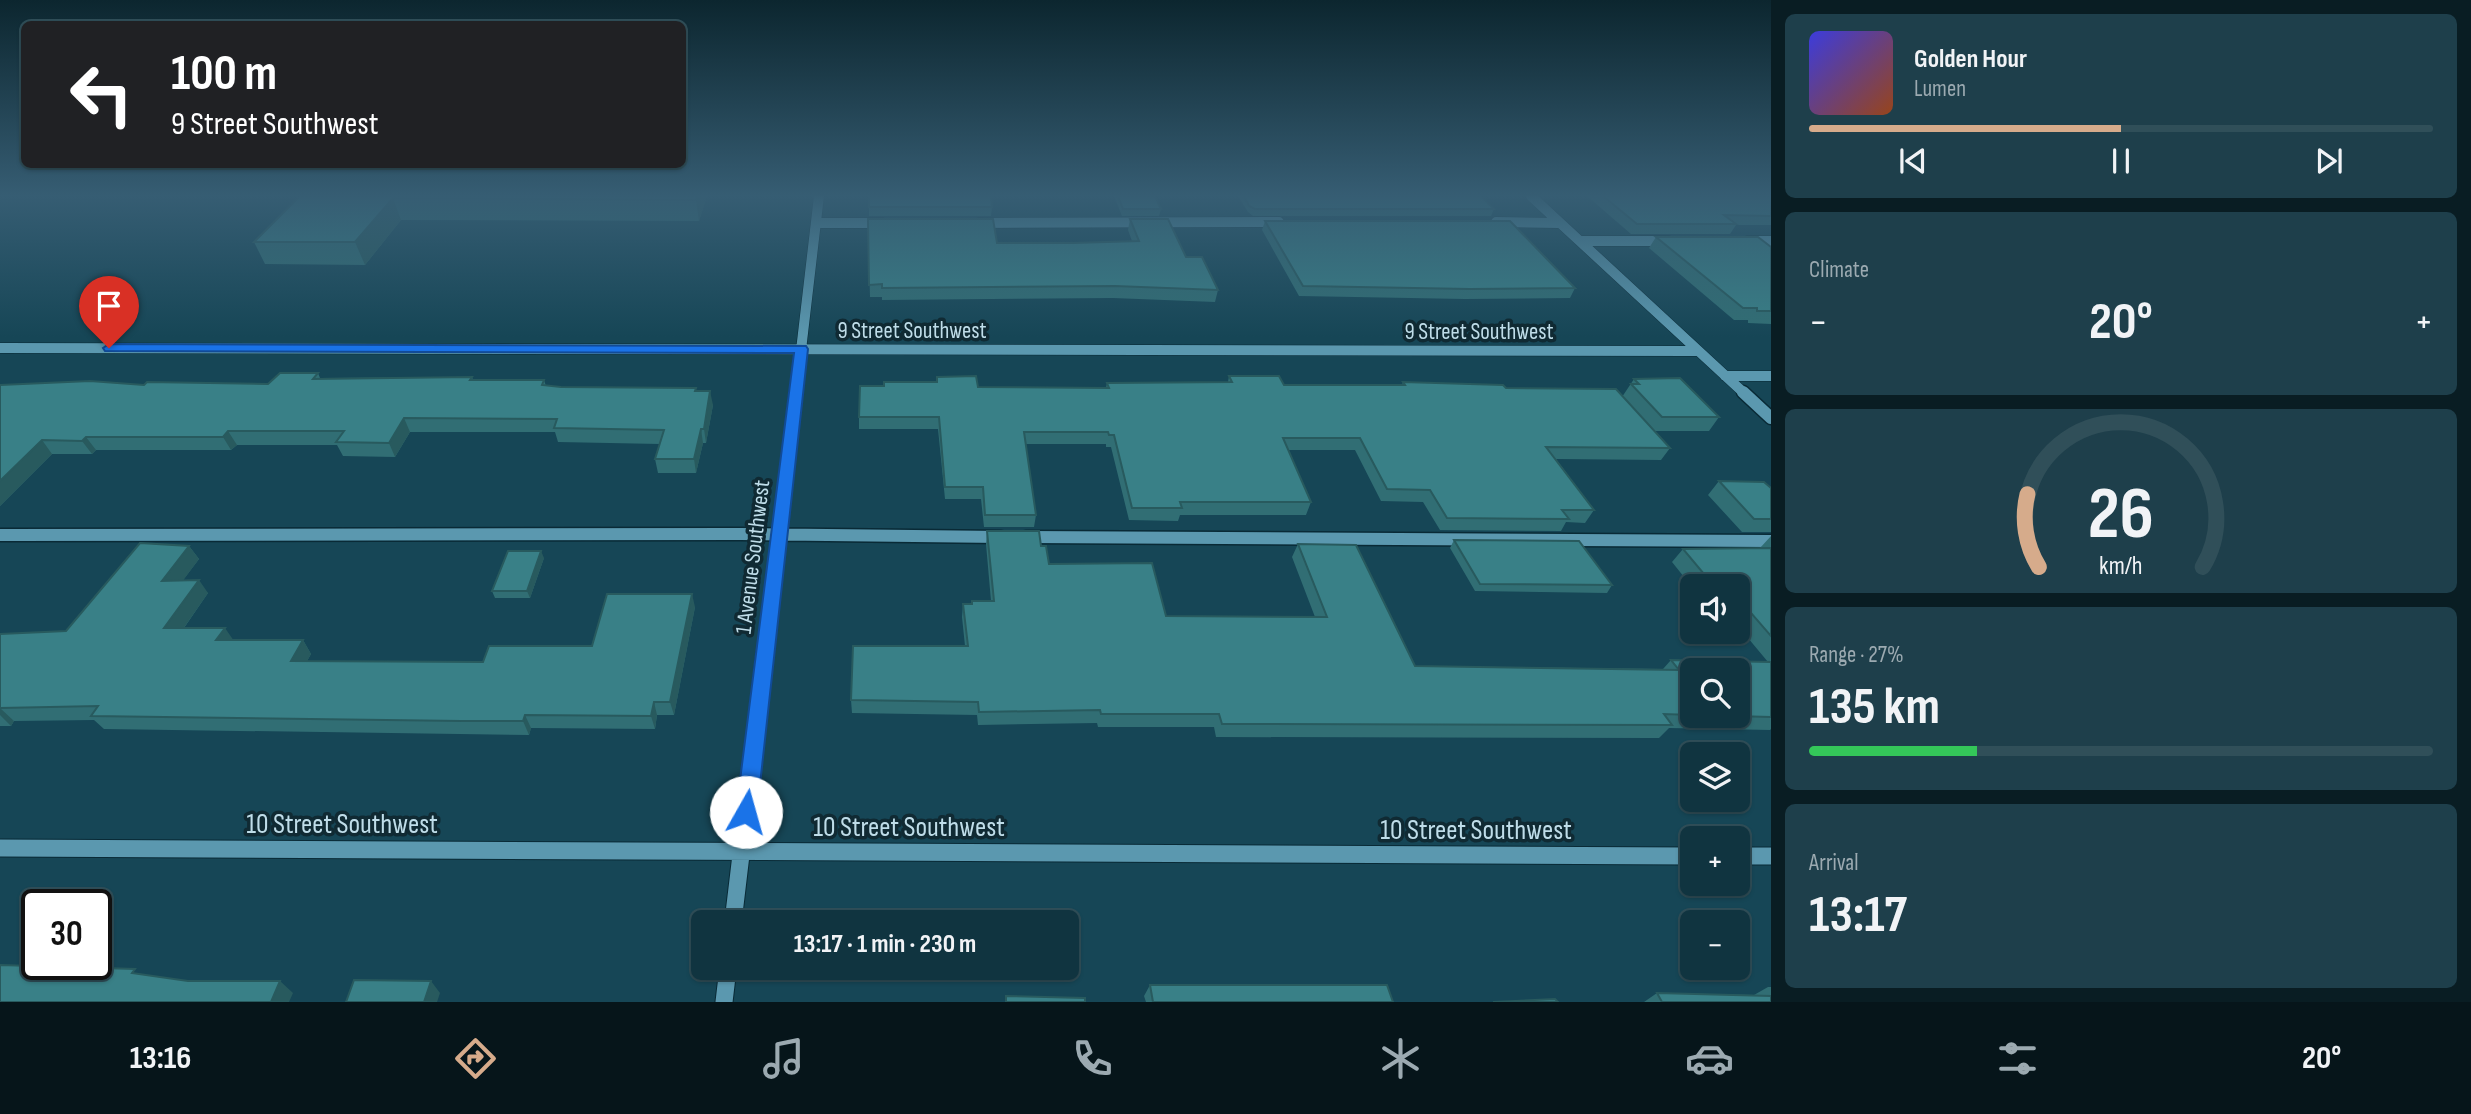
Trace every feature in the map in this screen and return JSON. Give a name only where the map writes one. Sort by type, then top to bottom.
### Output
[{"type":"street","name":"1 Avenue Southwest","points":[[735,910],[814,243]]},
{"type":"street","points":[[1582,243],[1771,418]]},
{"type":"street","name":"9 Street Southwest","points":[[0,348],[1698,351]]},
{"type":"street","points":[[1725,376],[1771,376]]},
{"type":"street","points":[[0,535],[740,534],[1771,541]]},
{"type":"street","name":"10 Street Southwest","points":[[0,848],[1680,856]]},
{"type":"street","points":[[1750,856],[1771,856]]},
{"type":"street","points":[[724,1002],[727,980]]},
{"type":"building","points":[[868,243],[1179,243],[1186,257],[1202,257],[1218,290],[1115,286],[882,288],[882,284],[869,285]]},
{"type":"building","points":[[1278,243],[1531,243],[1575,288],[1470,289],[1303,286]]},
{"type":"building","points":[[1663,243],[1765,243],[1771,247],[1771,311],[1743,308]]},
{"type":"building","points":[[280,373],[318,373],[313,379],[472,377],[470,380],[544,380],[542,385],[561,387],[696,388],[695,391],[710,391],[704,429],[701,429],[694,459],[655,459],[664,430],[554,428],[557,419],[404,418],[389,443],[336,442],[344,431],[228,431],[223,437],[86,437],[82,441],[42,440],[0,481],[0,385],[90,381],[144,385],[147,382],[268,384]]},
{"type":"building","points":[[976,376],[978,387],[1109,388],[1107,383],[1232,382],[1229,376],[1279,376],[1284,385],[1405,385],[1403,382],[1503,385],[1506,388],[1616,389],[1670,448],[1546,447],[1594,510],[1562,510],[1569,519],[1447,518],[1430,490],[1387,489],[1360,438],[1283,438],[1311,502],[1180,502],[1182,508],[1132,508],[1114,435],[1109,435],[1108,432],[1024,432],[1036,515],[985,515],[983,487],[945,487],[939,417],[859,417],[860,386],[884,386],[884,382],[937,382],[937,377]]},
{"type":"building","points":[[1680,378],[1719,417],[1662,417],[1631,384],[1639,384],[1634,379]]},
{"type":"building","points":[[1719,481],[1764,482],[1771,488],[1771,519],[1754,519]]},
{"type":"building","points":[[987,531],[1039,531],[1041,546],[1046,546],[1049,564],[1152,563],[1166,616],[1327,617],[1298,544],[1356,545],[1415,666],[1679,670],[1671,660],[1680,660],[1680,715],[1664,714],[1672,725],[1222,724],[1219,714],[1101,714],[1100,710],[979,712],[978,702],[851,700],[853,646],[968,646],[963,604],[972,604],[972,601],[994,601]]},
{"type":"building","points":[[1454,540],[1579,541],[1612,585],[1480,584]]},
{"type":"building","points":[[140,543],[189,546],[162,581],[199,580],[164,628],[225,628],[216,640],[303,640],[291,661],[483,662],[489,646],[592,646],[607,594],[692,594],[670,702],[654,702],[651,716],[525,715],[523,721],[461,721],[91,716],[98,706],[0,708],[0,634],[66,631]]},
{"type":"building","points":[[1771,548],[1771,636],[1750,612],[1750,574],[1704,574],[1683,549]]},
{"type":"building","points":[[508,551],[541,551],[527,591],[492,591]]},
{"type":"building","points":[[1750,662],[1771,662],[1771,717],[1750,716]]},
{"type":"building","points":[[0,965],[21,966],[21,980],[112,980],[112,968],[135,969],[132,973],[188,981],[280,981],[271,1002],[0,1002]]},
{"type":"building","points":[[354,980],[431,981],[424,1002],[346,1002]]},
{"type":"building","points":[[1150,985],[1387,985],[1393,1002],[1153,1002]]},
{"type":"building","points":[[1657,993],[1771,996],[1771,1002],[1662,1002]]},
{"type":"building","points":[[1006,996],[1085,998],[1085,1002],[1006,1002]]},
{"type":"building","points":[[1555,999],[1558,1002],[1493,1002]]},
{"type":"route","points":[[109,348],[801,349],[746,812]]}]
